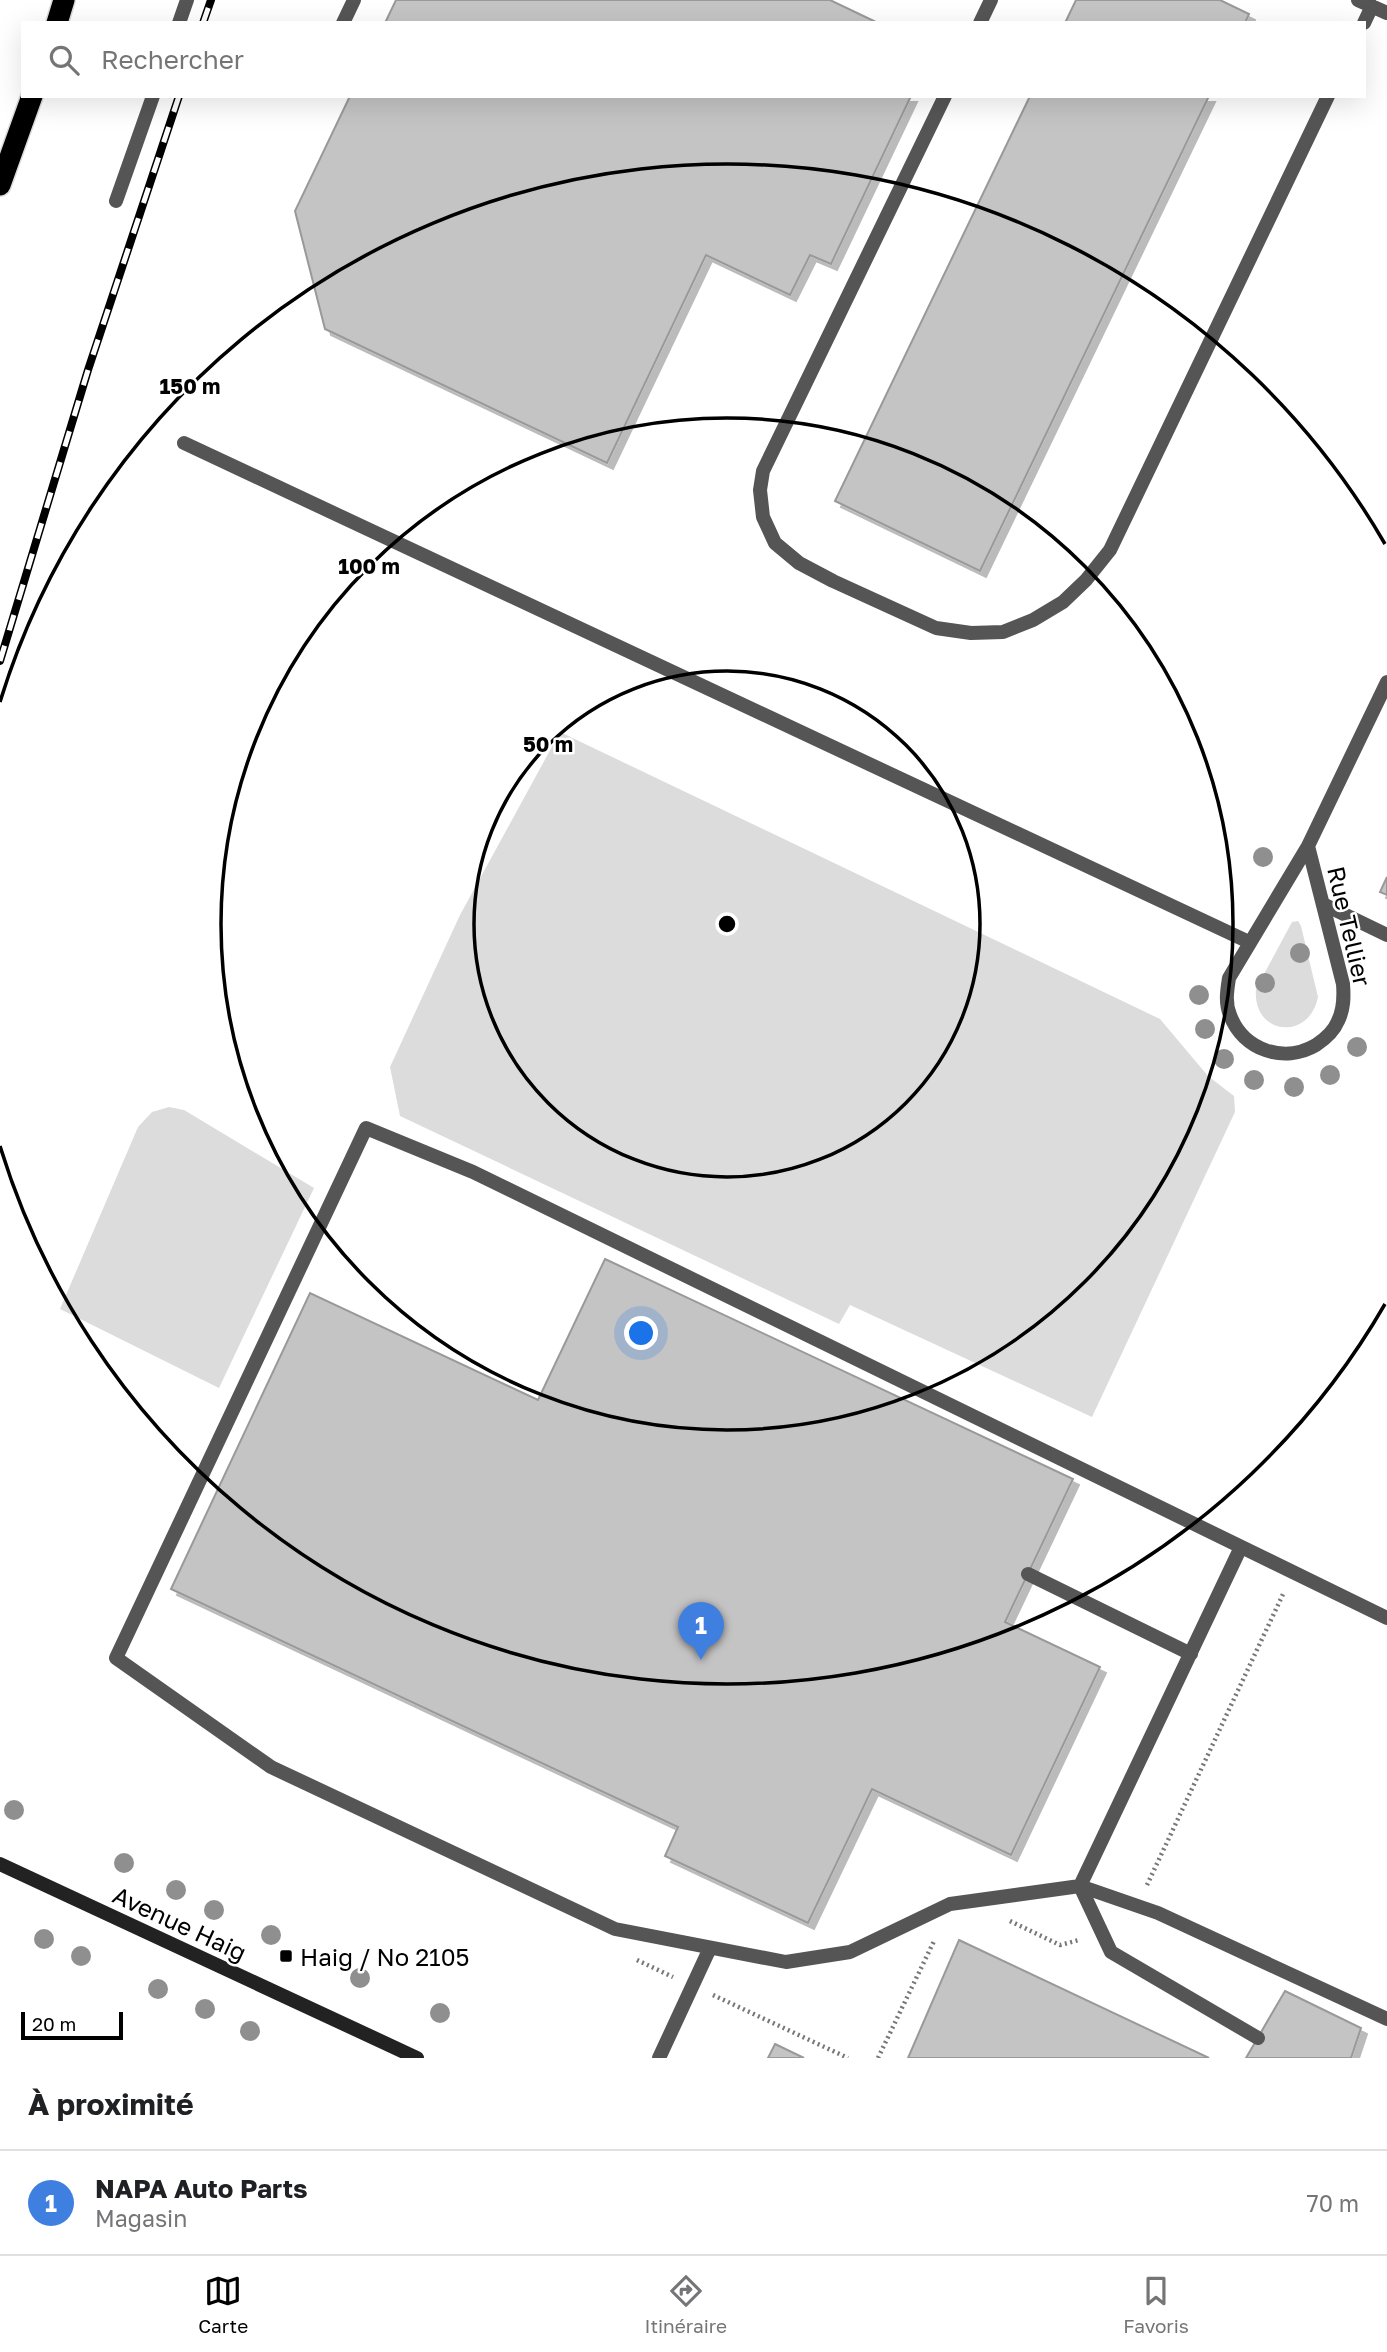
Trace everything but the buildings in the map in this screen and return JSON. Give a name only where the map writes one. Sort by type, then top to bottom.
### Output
[{"type":"highway","points":[[58,21],[64,0]]},
{"type":"highway","points":[[0,185],[31,98]]},
{"type":"street","points":[[180,21],[187,0]]},
{"type":"street","points":[[344,21],[354,0]]},
{"type":"street","points":[[981,21],[991,0]]},
{"type":"street","points":[[1358,0],[1387,13]]},
{"type":"street","points":[[1365,21],[1372,6]]},
{"type":"street","points":[[116,201],[152,98]]},
{"type":"street","points":[[944,98],[763,471],[760,490],[763,517],[775,542],[799,563],[936,628],[971,633],[1003,632],[1033,620],[1063,602],[1086,580],[1110,550],[1327,98]]},
{"type":"street","points":[[184,443],[1249,942]]},
{"type":"street","name":"Rue Tellier","points":[[1308,846],[1343,984],[1344,1004],[1337,1024],[1324,1040],[1307,1050],[1287,1054],[1267,1051],[1250,1043],[1237,1030],[1229,1014],[1226,996],[1229,978],[1308,846],[1387,682]]},
{"type":"street","points":[[1323,904],[1387,935]]},
{"type":"street","points":[[1387,1618],[473,1172],[366,1128],[116,1658],[271,1767],[615,1929],[786,1962],[850,1951],[950,1904],[1080,1886],[1154,1911],[1387,2019]]},
{"type":"street","points":[[1080,1886],[1241,1547]]},
{"type":"street","points":[[1028,1574],[1191,1654]]},
{"type":"street","name":"Avenue Haig","points":[[0,1864],[417,2058]]},
{"type":"street","points":[[1080,1886],[1111,1952],[1258,2038]]},
{"type":"street","points":[[659,2058],[710,1948]]},
{"type":"path","points":[[632,1957],[848,2058]]},
{"type":"shaded area","points":[[560,732],[1160,1019],[1208,1076],[1234,1096],[1235,1112],[1092,1417],[850,1305],[839,1324],[400,1116],[390,1067],[460,915]]},
{"type":"shaded area","points":[[1298,921],[1318,997],[1313,1011],[1304,1021],[1282,1027],[1271,1024],[1263,1016],[1257,1004],[1256,989],[1292,922]]},
{"type":"shaded area","points":[[169,1107],[184,1110],[314,1188],[219,1388],[60,1309],[138,1127],[152,1112]]},
{"type":"railway","points":[[204,21],[211,0]]},
{"type":"railway","points":[[0,661],[88,370],[178,98]]},
{"type":"place","name":"NAPA Auto Parts","points":[[701,1660]]},
{"type":"place","name":"Haig / No 2105","points":[[286,1956]]}]
